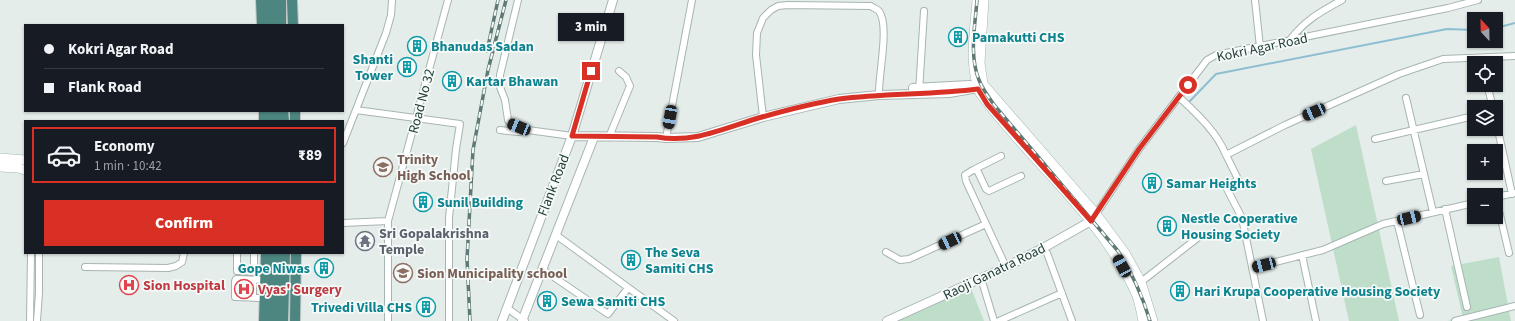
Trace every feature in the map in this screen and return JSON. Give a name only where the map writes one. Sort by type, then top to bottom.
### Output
[{"type":"highway","points":[[261,0],[262,24]]},
{"type":"highway","points":[[271,0],[271,24]]},
{"type":"highway","points":[[281,0],[281,24]]},
{"type":"highway","points":[[293,1],[293,24]]},
{"type":"highway","points":[[264,321],[266,254]]},
{"type":"highway","points":[[274,321],[276,254]]},
{"type":"highway","points":[[284,321],[285,254]]},
{"type":"highway","points":[[295,321],[296,254]]},
{"type":"main road","points":[[977,0],[973,64],[980,86],[1125,253],[1141,282],[1153,321]]},
{"type":"main road","points":[[980,86],[984,0]]},
{"type":"main road","points":[[0,158],[24,160]]},
{"type":"main road","points":[[0,168],[18,168],[24,170]]},
{"type":"main road","points":[[1093,217],[1135,290],[1144,321]]},
{"type":"street","points":[[344,140],[386,33],[391,14],[392,0]]},
{"type":"street","name":"Road No 32","points":[[388,321],[388,221],[448,0]]},
{"type":"street","points":[[518,0],[500,75],[500,87],[505,100],[508,120],[511,124],[528,130],[572,136],[657,137],[707,132],[818,98],[918,90],[949,93],[980,86]]},
{"type":"street","name":"Flank Road","points":[[502,321],[572,136],[613,0]]},
{"type":"street","points":[[667,136],[692,0]]},
{"type":"street","points":[[1254,0],[1260,47]]},
{"type":"street","points":[[1289,41],[1300,27],[1318,13],[1342,0]]},
{"type":"street","name":"Kokri Agar Road","points":[[1093,217],[1139,149],[1207,60],[1216,55],[1448,8],[1478,0]]},
{"type":"street","points":[[763,114],[756,55],[757,33],[763,18],[771,10],[778,6],[788,4],[871,6],[879,11],[883,22],[884,34],[879,93]]},
{"type":"street","points":[[918,90],[924,11]]},
{"type":"street","points":[[1226,155],[1285,125],[1399,74],[1443,59],[1515,56]]},
{"type":"street","points":[[609,137],[630,86],[626,77],[619,71]]},
{"type":"street","points":[[1179,97],[1194,110],[1222,144],[1238,179],[1227,189],[1242,218],[1263,321]]},
{"type":"street","points":[[1406,98],[1433,212]]},
{"type":"street","points":[[356,110],[460,124],[449,218],[449,321]]},
{"type":"street","points":[[1375,139],[1467,118]]},
{"type":"street","points":[[500,130],[518,132],[528,130]]},
{"type":"street","points":[[1500,136],[1514,193],[1503,196]]},
{"type":"street","points":[[507,308],[523,320],[594,137]]},
{"type":"street","points":[[1001,156],[966,173],[965,178],[1006,267]]},
{"type":"street","points":[[975,169],[986,189],[989,191],[1021,176]]},
{"type":"street","points":[[1386,181],[1424,174]]},
{"type":"street","points":[[1252,268],[1323,250],[1383,224],[1467,204]]},
{"type":"street","points":[[1445,209],[1467,307]]},
{"type":"street","name":"Raoji Ganatra Road","points":[[888,321],[1006,267],[1093,217]]},
{"type":"street","points":[[344,223],[388,221]]},
{"type":"street","points":[[1397,221],[1420,315]]},
{"type":"street","points":[[886,252],[900,260],[910,259],[986,224]]},
{"type":"street","points":[[1502,224],[1509,253]]},
{"type":"street","points":[[556,235],[674,321]]},
{"type":"street","points":[[1141,282],[1200,236]]},
{"type":"street","points":[[1047,253],[1072,321]]},
{"type":"street","points":[[30,321],[31,254]]},
{"type":"street","points":[[36,321],[39,293],[39,254]]},
{"type":"street","points":[[85,267],[168,268],[176,266],[182,262],[184,254]]},
{"type":"street","points":[[237,254],[237,271],[254,272],[265,276]]},
{"type":"street","points":[[254,254],[254,272]]},
{"type":"street","points":[[1302,255],[1316,321]]},
{"type":"street","points":[[542,269],[608,314],[628,288]]},
{"type":"street","points":[[265,276],[253,280],[235,280],[235,296],[237,298],[265,298]]},
{"type":"street","points":[[981,278],[994,321]]},
{"type":"street","points":[[253,280],[253,298]]},
{"type":"street","points":[[1000,321],[1062,293]]},
{"type":"street","points":[[1455,321],[1515,306]]},
{"type":"green space","points":[[1356,125],[1399,321],[1349,321],[1311,149]]},
{"type":"green space","points":[[1499,257],[1511,321],[1447,321],[1463,318],[1451,266]]},
{"type":"green space","points":[[971,288],[984,321],[899,321]]},
{"type":"waterway","points":[[1503,26],[1515,23]]},
{"type":"waterway","points":[[1189,102],[1216,74],[1447,29],[1467,30]]},
{"type":"railway","points":[[487,51],[498,0]]},
{"type":"railway","points":[[470,321],[467,259],[473,150],[488,70],[506,0]]},
{"type":"railway","points":[[977,0],[973,51],[976,70],[982,87],[995,106],[1118,251],[1137,285],[1150,321]]},
{"type":"place","name":"Pamakutti CHS","points":[[958,37]]},
{"type":"place","name":"Bhanudas Sadan","points":[[417,46]]},
{"type":"place","name":"Shanti Tower","points":[[407,67]]},
{"type":"place","name":"Kartar Bhawan","points":[[452,81]]},
{"type":"place","name":"Trinity High School","points":[[383,167]]},
{"type":"place","name":"Samar Heights","points":[[1152,183]]},
{"type":"place","name":"Sunil Building","points":[[423,202]]},
{"type":"place","name":"Nestle Cooperative Housing Society","points":[[1167,226]]},
{"type":"place","name":"Sri Gopalakrishna Temple","points":[[365,241]]},
{"type":"place","name":"The Seva Samiti CHS","points":[[631,260]]},
{"type":"place","name":"Gope Niwas","points":[[324,268]]},
{"type":"place","name":"Sion Municipality school","points":[[403,273]]},
{"type":"place","name":"Sion Hospital","points":[[129,285]]},
{"type":"place","name":"Vyas' Surgery","points":[[244,289]]},
{"type":"place","name":"Hari Krupa Cooperative Housing Society","points":[[1180,291]]},
{"type":"place","name":"Sewa Samiti CHS","points":[[547,301]]},
{"type":"place","name":"Trivedi Villa CHS","points":[[426,307]]},
{"type":"route","points":[[591,71],[572,136],[666,138],[698,137],[763,117],[839,99],[892,94],[949,93],[978,89],[987,104],[1091,221],[1139,149],[1188,85]]}]
